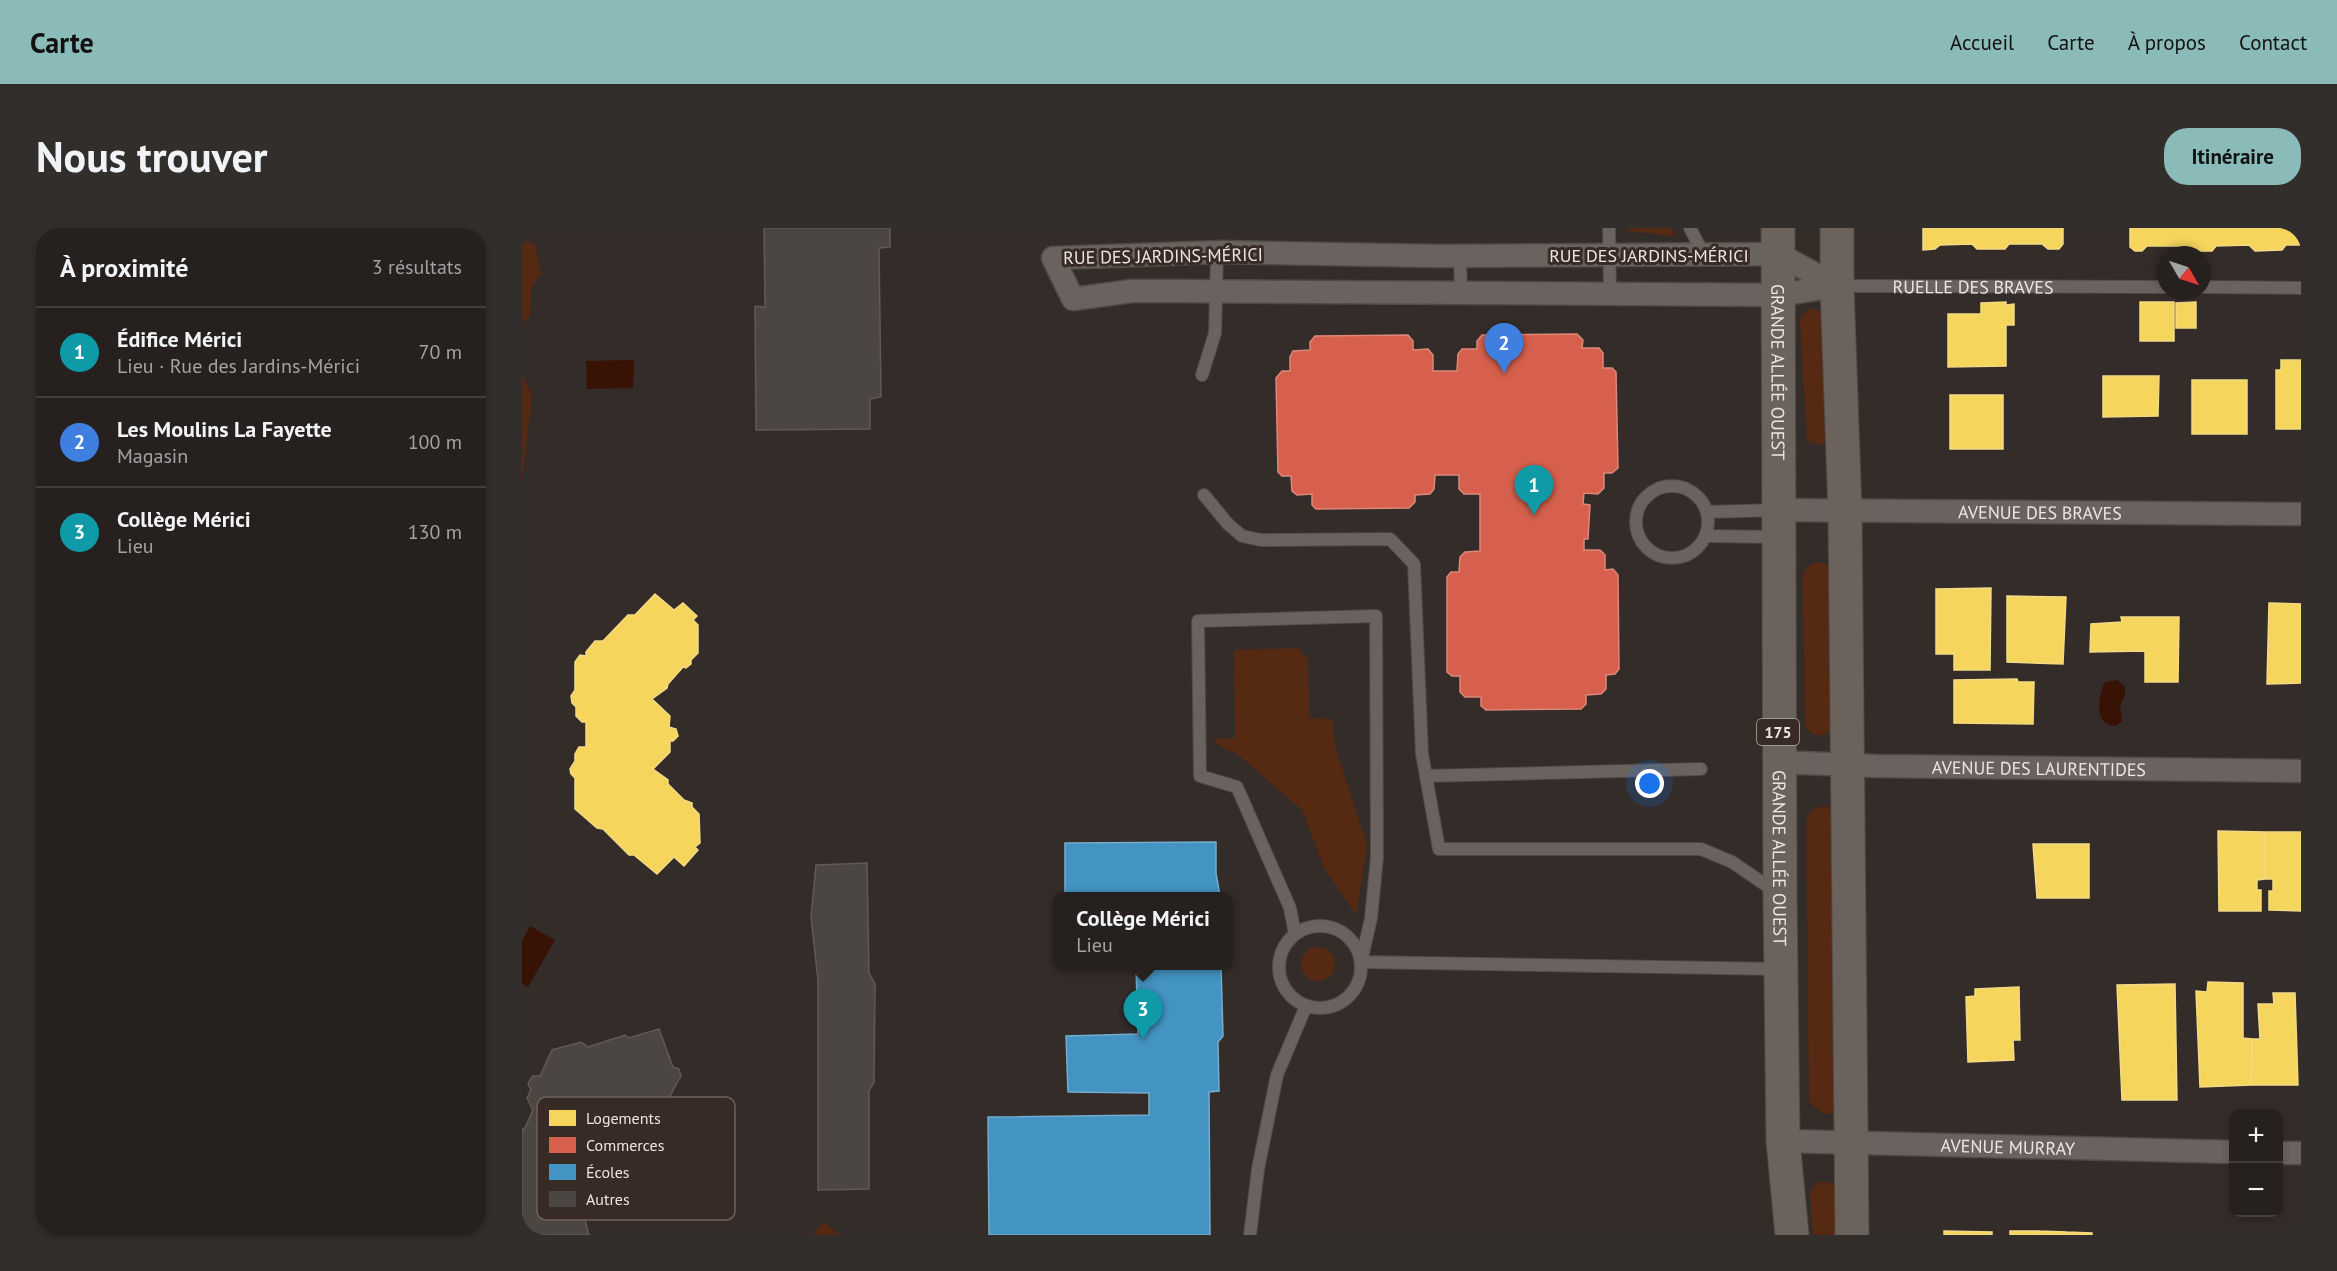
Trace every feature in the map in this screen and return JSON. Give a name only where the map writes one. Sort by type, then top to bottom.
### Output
[{"type":"main road","points":[[1837,228],[1845,512],[1852,1235]]},
{"type":"main road","name":"GRANDE ALLÉE OUEST","points":[[1778,241],[1778,762],[1783,1141],[1792,1235]]},
{"type":"street","name":"RUE DES JARDINS-MÉRICI","points":[[1779,295],[1132,291],[1073,299],[1053,258],[1216,253],[1460,256],[1704,255],[1778,241],[1837,286]]},
{"type":"street","name":"RUELLE DES BRAVES","points":[[1779,295],[1837,286]]},
{"type":"street","name":"AVENUE DES BRAVES","points":[[1779,523],[1845,512],[2301,514]]},
{"type":"street","name":"AVENUE DES LAURENTIDES","points":[[1778,762],[1848,766],[2301,771]]},
{"type":"street","name":"AVENUE MURRAY","points":[[1783,1141],[2229,1152]]},
{"type":"street","points":[[2283,1153],[2301,1154]]},
{"type":"lane","points":[[1609,228],[1610,294]]},
{"type":"lane","points":[[1690,228],[1704,255]]},
{"type":"lane","points":[[1203,375],[1215,333],[1216,253]]},
{"type":"lane","points":[[1460,256],[1461,293]]},
{"type":"lane","name":"RUELLE DES BRAVES","points":[[1837,286],[2157,287]]},
{"type":"lane","points":[[2211,287],[2301,288]]},
{"type":"lane","points":[[1671,486],[1683,488],[1693,493],[1701,501],[1707,512],[1706,536],[1690,554],[1679,558],[1666,558],[1645,547],[1636,525],[1637,514],[1650,494],[1671,486]]},
{"type":"lane","points":[[1204,495],[1228,524],[1242,536],[1261,540],[1390,539],[1414,564],[1422,754],[1439,849],[1701,849],[1732,861],[1780,895]]},
{"type":"lane","points":[[1707,512],[1779,523]]},
{"type":"lane","points":[[1706,536],[1779,523]]},
{"type":"lane","points":[[1295,934],[1290,908],[1237,787],[1200,776],[1198,621],[1376,616],[1377,857],[1371,918],[1360,975],[1354,988],[1345,999],[1334,1005],[1320,1008],[1306,1006],[1295,999],[1286,990],[1280,973],[1281,955],[1286,943],[1306,928],[1330,927],[1341,932],[1350,939],[1361,962]]},
{"type":"lane","points":[[1426,776],[1701,770]]},
{"type":"lane","points":[[1361,962],[1781,969]]},
{"type":"lane","points":[[1250,1235],[1258,1169],[1277,1075],[1306,1006]]},
{"type":"shaded area","points":[[1628,228],[1672,228],[1675,233],[1671,236],[1629,231]]},
{"type":"shaded area","points":[[522,241],[535,244],[541,273],[531,289],[530,316],[522,323]]},
{"type":"shaded area","points":[[1811,308],[1829,314],[1829,443],[1823,444],[1815,444],[1807,440],[1800,321],[1804,313]]},
{"type":"shaded area","points":[[634,360],[633,388],[587,389],[586,361]]},
{"type":"shaded area","points":[[522,374],[532,395],[522,483]]},
{"type":"shaded area","points":[[1813,563],[1824,563],[1831,567],[1833,730],[1821,735],[1814,734],[1805,725],[1803,577],[1805,570]]},
{"type":"shaded area","points":[[1299,648],[1308,660],[1309,718],[1332,719],[1335,746],[1367,845],[1356,915],[1324,868],[1302,810],[1236,753],[1221,747],[1212,739],[1235,738],[1234,650]]},
{"type":"shaded area","points":[[2117,680],[2125,687],[2125,696],[2120,705],[2122,721],[2116,726],[2104,721],[2099,702],[2105,682]]},
{"type":"shaded area","points":[[1827,806],[1834,809],[1838,1108],[1833,1113],[1823,1114],[1809,1102],[1806,821],[1814,810]]},
{"type":"shaded area","points":[[530,926],[555,940],[528,987],[522,984],[522,941]]},
{"type":"shaded area","points":[[1318,947],[1330,952],[1335,964],[1330,976],[1318,981],[1306,976],[1301,964],[1306,952]]},
{"type":"shaded area","points":[[1827,1182],[1834,1185],[1841,1197],[1841,1235],[1813,1235],[1810,1193],[1816,1183]]},
{"type":"shaded area","points":[[823,1222],[840,1235],[813,1235]]},
{"type":"building: Logements","points":[[1923,228],[2063,228],[2063,244],[2059,249],[2048,249],[2042,244],[2009,244],[2005,249],[1977,249],[1972,244],[1940,245],[1935,249],[1923,250]]},
{"type":"building: Logements","points":[[2130,228],[2301,228],[2301,245],[2286,245],[2282,250],[2255,251],[2249,245],[2216,246],[2212,251],[2211,246],[2147,246],[2142,251],[2135,251],[2130,247]]},
{"type":"building: Logements","points":[[2006,302],[2006,305],[2014,304],[2014,325],[2006,325],[2006,366],[1948,367],[1948,314],[1981,314],[1981,303]]},
{"type":"building: Logements","points":[[2140,302],[2174,302],[2174,341],[2140,341]]},
{"type":"building: Logements","points":[[2196,302],[2196,328],[2176,328],[2176,303]]},
{"type":"building: Logements","points":[[2281,360],[2301,360],[2301,429],[2276,429],[2276,370],[2281,370]]},
{"type":"building: Logements","points":[[2103,376],[2159,376],[2158,416],[2103,417]]},
{"type":"building: Logements","points":[[2192,380],[2247,380],[2247,434],[2192,434]]},
{"type":"building: Logements","points":[[1950,395],[2003,395],[2003,449],[1950,449]]},
{"type":"building: Logements","points":[[1991,588],[1990,670],[1954,670],[1954,654],[1936,654],[1936,589]]},
{"type":"building: Logements","points":[[655,594],[674,610],[683,603],[697,616],[693,620],[698,625],[698,653],[691,660],[691,664],[686,668],[683,667],[667,688],[652,699],[670,716],[669,727],[676,729],[678,736],[670,741],[670,752],[653,769],[668,780],[668,784],[684,800],[692,803],[692,807],[699,814],[700,843],[695,847],[698,850],[684,866],[674,857],[657,874],[634,855],[629,855],[603,829],[597,828],[575,809],[575,778],[570,769],[579,747],[586,747],[586,722],[582,722],[576,716],[576,707],[572,703],[571,696],[575,690],[575,662],[580,655],[586,656],[586,652],[595,641],[603,641],[628,615],[635,615]]},
{"type":"building: Logements","points":[[2007,596],[2066,597],[2063,664],[2007,662]]},
{"type":"building: Logements","points":[[2269,603],[2301,604],[2301,683],[2267,684]]},
{"type":"building: Logements","points":[[2121,617],[2179,617],[2178,682],[2145,682],[2145,651],[2090,652],[2091,624],[2122,622]]},
{"type":"building: Logements","points":[[2017,679],[2018,682],[2034,682],[2033,724],[1954,723],[1954,680]]},
{"type":"building: Logements","points":[[2218,831],[2265,832],[2265,879],[2257,880],[2257,890],[2261,890],[2261,911],[2219,911]]},
{"type":"building: Logements","points":[[2265,832],[2301,832],[2301,911],[2269,910],[2269,891],[2273,891],[2273,879],[2265,879]]},
{"type":"building: Logements","points":[[2033,844],[2089,844],[2089,898],[2037,898]]},
{"type":"building: Logements","points":[[2208,982],[2243,983],[2243,1038],[2252,1039],[2251,1085],[2200,1087],[2196,991],[2207,992]]},
{"type":"building: Logements","points":[[2175,984],[2177,1100],[2122,1100],[2117,985]]},
{"type":"building: Logements","points":[[2019,987],[2020,1040],[2013,1040],[2014,1060],[1968,1062],[1966,997],[1975,996],[1975,989]]},
{"type":"building: Logements","points":[[2273,993],[2295,993],[2298,1085],[2251,1085],[2252,1039],[2260,1039],[2258,1004],[2274,1004]]},
{"type":"building: Logements","points":[[1944,1231],[1992,1232],[1992,1235],[1944,1235]]},
{"type":"building: Logements","points":[[2010,1231],[2039,1231],[2038,1235],[2010,1235]]},
{"type":"building: Logements","points":[[2039,1231],[2066,1232],[2066,1235],[2038,1235]]},
{"type":"building: Logements","points":[[2066,1232],[2092,1233],[2092,1235],[2066,1235]]},
{"type":"building: Commerces","points":[[1577,334],[1583,340],[1582,348],[1599,348],[1603,353],[1603,368],[1612,368],[1616,372],[1618,468],[1612,473],[1604,473],[1604,488],[1598,494],[1584,493],[1583,504],[1590,505],[1588,539],[1584,539],[1584,550],[1600,550],[1605,555],[1605,570],[1613,569],[1618,575],[1619,669],[1615,674],[1606,675],[1606,689],[1601,694],[1586,695],[1586,704],[1581,709],[1486,710],[1481,706],[1481,697],[1465,697],[1460,692],[1460,676],[1452,676],[1447,672],[1447,577],[1451,572],[1459,572],[1460,557],[1465,552],[1480,551],[1480,494],[1464,494],[1459,489],[1459,475],[1435,475],[1434,489],[1430,494],[1415,495],[1415,502],[1409,508],[1316,509],[1312,505],[1312,494],[1297,495],[1292,491],[1291,476],[1282,476],[1278,472],[1276,378],[1282,371],[1290,371],[1290,357],[1293,351],[1310,350],[1310,342],[1315,336],[1408,335],[1413,341],[1413,350],[1428,349],[1433,355],[1433,371],[1457,371],[1458,354],[1462,349],[1477,349],[1477,341],[1482,335]]},
{"type":"building: Écoles","points":[[1216,842],[1216,873],[1219,892],[1065,892],[1065,843]]},
{"type":"building: Écoles","points":[[1136,970],[1221,970],[1223,1036],[1218,1042],[1219,1091],[1209,1092],[1210,1235],[989,1235],[988,1117],[1149,1115],[1149,1093],[1068,1092],[1066,1036],[1138,1034]]},
{"type":"building: Autres","points":[[764,228],[890,228],[890,247],[879,248],[881,397],[870,399],[870,429],[756,430],[755,306],[765,307]]},
{"type":"building: Autres","points":[[867,863],[869,973],[875,984],[874,1082],[869,1091],[869,1189],[818,1190],[818,980],[811,917],[816,865]]},
{"type":"building: Autres","points":[[659,1029],[673,1067],[679,1069],[681,1076],[669,1097],[537,1097],[537,1220],[585,1220],[589,1235],[522,1235],[522,1128],[524,1130],[533,1110],[527,1098],[531,1090],[528,1083],[533,1076],[540,1076],[552,1050],[581,1042],[588,1047],[625,1035],[629,1038]]},
{"type":"place","name":"Les Moulins La Fayette","points":[[1504,373]]},
{"type":"place","name":"Édifice Mérici","points":[[1534,515]]},
{"type":"place","name":"Collège Mérici","points":[[1143,1039]]}]
